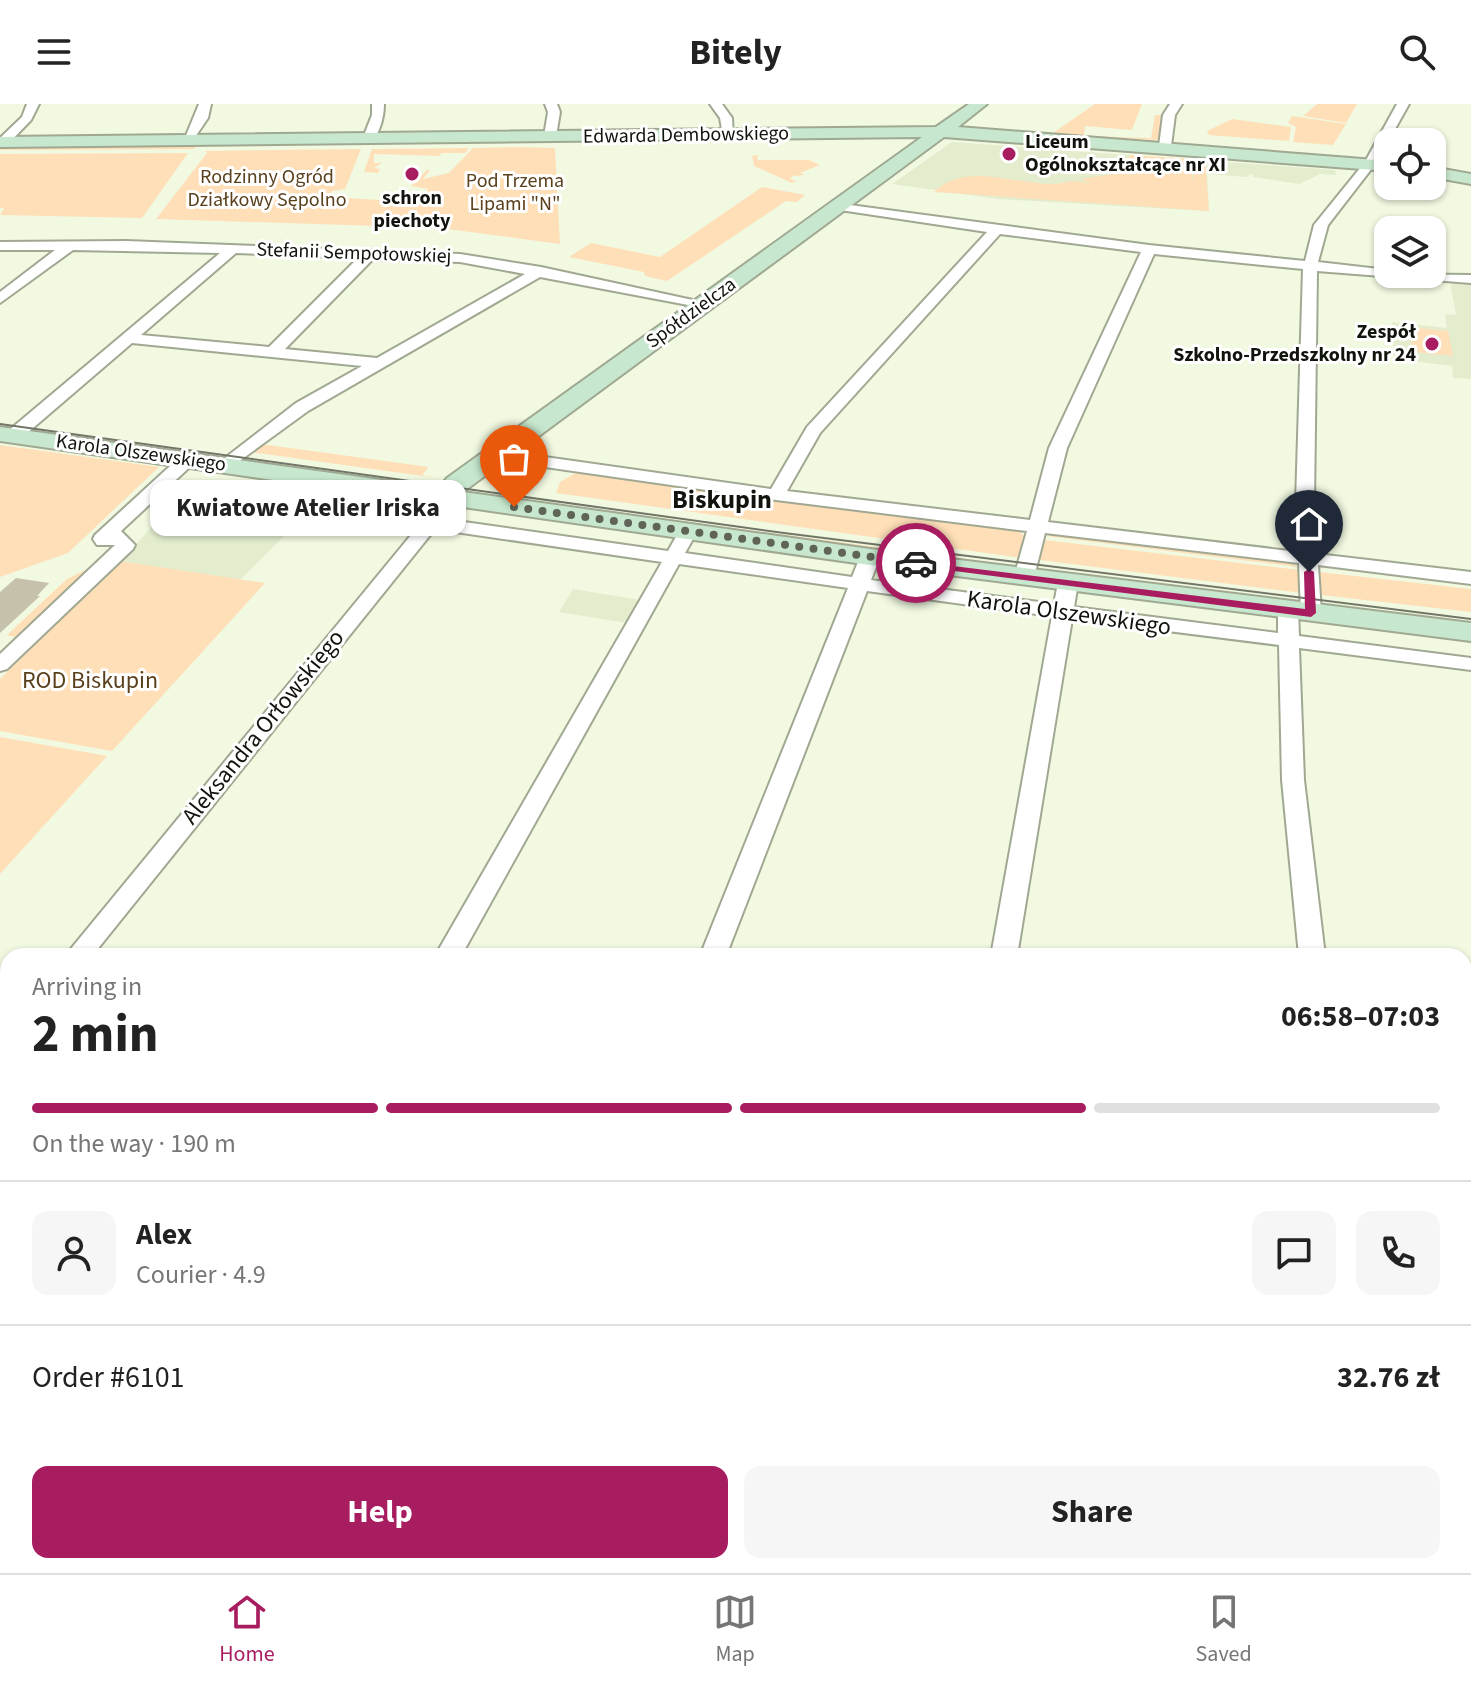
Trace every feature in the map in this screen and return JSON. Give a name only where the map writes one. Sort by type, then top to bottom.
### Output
[{"type":"street","points":[[2,142],[27,118],[33,104]]},
{"type":"street","points":[[187,140],[202,118],[205,104]]},
{"type":"street","points":[[369,138],[378,115],[378,104]]},
{"type":"street","points":[[550,136],[554,112],[551,104]]},
{"type":"street","points":[[716,104],[726,118],[729,135]]},
{"type":"street","name":"Spółdzielcza","points":[[446,497],[451,487],[979,104]]},
{"type":"street","points":[[1165,146],[1169,115],[1176,104]]},
{"type":"street","points":[[1393,128],[1403,104]]},
{"type":"street","name":"Edwarda Dembowskiego","points":[[2,142],[941,132],[1374,164]]},
{"type":"street","points":[[1311,948],[1293,780],[1287,642],[1299,612],[1308,560],[1305,500],[1310,268],[1321,225],[1374,169]]},
{"type":"street","points":[[1446,175],[1471,179]]},
{"type":"street","points":[[840,206],[1149,249],[1374,273]]},
{"type":"street","points":[[776,495],[813,431],[997,229]]},
{"type":"street","points":[[0,299],[70,245]]},
{"type":"street","name":"Stefanii Sempołowskiej","points":[[0,246],[372,252],[460,258],[704,304]]},
{"type":"street","points":[[7,435],[233,249]]},
{"type":"street","points":[[1024,577],[1058,448],[1149,249]]},
{"type":"street","points":[[273,352],[372,252]]},
{"type":"street","points":[[227,465],[291,415],[541,271]]},
{"type":"street","points":[[1446,277],[1471,279]]},
{"type":"street","points":[[127,338],[379,363]]},
{"type":"street","name":"Karola Olszewskiego","points":[[7,435],[870,557],[1471,632]]},
{"type":"street","points":[[496,455],[776,495],[1471,578]]},
{"type":"street","points":[[0,665],[116,556],[126,545],[110,531],[187,460]]},
{"type":"street","name":"Aleksandra Orłowskiego","points":[[85,948],[431,523],[446,497]]},
{"type":"street","name":"Karola Olszewskiego","points":[[431,523],[1063,612],[1471,664]]},
{"type":"street","points":[[453,948],[688,532]]},
{"type":"street","points":[[716,948],[870,557]]},
{"type":"street","points":[[1005,948],[1068,583]]},
{"type":"shaded area","points":[[952,142],[1335,170],[1336,175],[1320,174],[1299,184],[1254,177],[1252,174],[1246,177],[1207,174],[1209,211],[998,199],[892,184]]},
{"type":"shaded area","name":"Zespół Szkolno-Przedszkolny nr 24","points":[[1450,282],[1471,283],[1471,379],[1453,378],[1452,366],[1394,359],[1392,322],[1447,328],[1445,314],[1456,315]]},
{"type":"shaded area","points":[[166,512],[289,531],[240,580],[120,561]]},
{"type":"shaded area","points":[[573,589],[640,600],[627,623],[559,612]]},
{"type":"green space","points":[[1095,104],[1142,104],[1132,130],[1085,126],[1084,136],[1151,138],[1155,115],[1163,115],[1159,140],[1050,135]]},
{"type":"green space","points":[[1317,104],[1357,104],[1346,123],[1303,116]]},
{"type":"green space","points":[[1292,116],[1346,124],[1333,145],[1293,142],[1296,127],[1288,123]]},
{"type":"green space","points":[[1232,119],[1291,127],[1289,141],[1209,135],[1207,131]]},
{"type":"green space","points":[[198,143],[194,149],[0,150],[4,145]]},
{"type":"green space","points":[[469,148],[465,153],[441,153],[440,156],[374,154],[374,163],[382,163],[374,168],[380,169],[378,173],[364,172],[372,149]]},
{"type":"green space","name":"Pod Trzema Lipami \"N\"","points":[[473,148],[555,148],[560,244],[440,228],[156,219],[207,153],[205,151],[361,149],[345,189],[332,191],[330,197],[396,201],[426,197],[421,195],[429,189],[411,186],[427,170],[430,170],[423,179],[449,173]]},
{"type":"green space","name":"Rodzinny Ogród Działkowy Sępolno","points":[[188,153],[142,218],[0,215],[4,208],[0,208],[0,154]]},
{"type":"green space","points":[[758,155],[757,160],[809,160],[820,165],[800,173],[805,175],[793,176],[790,179],[796,181],[792,183],[754,166],[752,156]]},
{"type":"green space","points":[[1131,155],[1192,159],[1192,182],[1196,160],[1205,160],[1209,211],[934,192],[946,183],[974,176],[1049,184],[1079,181],[1092,185],[1081,179],[1127,172],[1133,168],[1155,170],[1155,166],[1119,163]]},
{"type":"green space","points":[[762,187],[805,195],[797,202],[786,201],[667,281],[645,276],[644,272],[569,257],[591,243],[660,257]]},
{"type":"green space","points":[[1409,327],[1448,331],[1453,356],[1413,352]]},
{"type":"green space","points":[[261,444],[429,467],[422,475],[437,478],[251,452]]},
{"type":"green space","points":[[0,445],[159,467],[68,553],[0,577]]},
{"type":"green space","points":[[579,471],[1017,529],[1026,538],[1022,558],[556,493],[560,482]]},
{"type":"green space","points":[[538,502],[1018,566],[1010,569]]},
{"type":"green space","points":[[1055,533],[1288,561],[1298,567],[1046,536]]},
{"type":"green space","points":[[1044,540],[1300,570],[1302,593],[1040,560]]},
{"type":"green space","name":"ROD Biskupin","points":[[120,561],[265,583],[112,751],[0,731],[0,679]]},
{"type":"green space","points":[[101,562],[20,638],[7,635],[67,579]]},
{"type":"green space","points":[[1319,572],[1471,589],[1471,612],[1321,595]]},
{"type":"green space","name":"ROD Biskupin","points":[[0,737],[107,756],[0,874]]},
{"type":"building","points":[[16,578],[49,583],[37,596],[40,596],[0,633],[0,592]]},
{"type":"tram line","points":[[0,424],[784,533],[1471,619]]},
{"type":"way so far","points":[[514,507],[916,563]]},
{"type":"place","name":"Liceum Ogólnokształcące nr XI","points":[[1009,154]]},
{"type":"place","name":"schron piechoty","points":[[412,174]]},
{"type":"place","name":"Zespół Szkolno-Przedszkolny nr 24","points":[[1432,344]]},
{"type":"place","name":"Kwiatowe Atelier Iriska","points":[[514,507]]},
{"type":"district","name":"Biskupin","points":[[722,499]]},
{"type":"route","points":[[916,563],[1311,613],[1309,572]]}]
